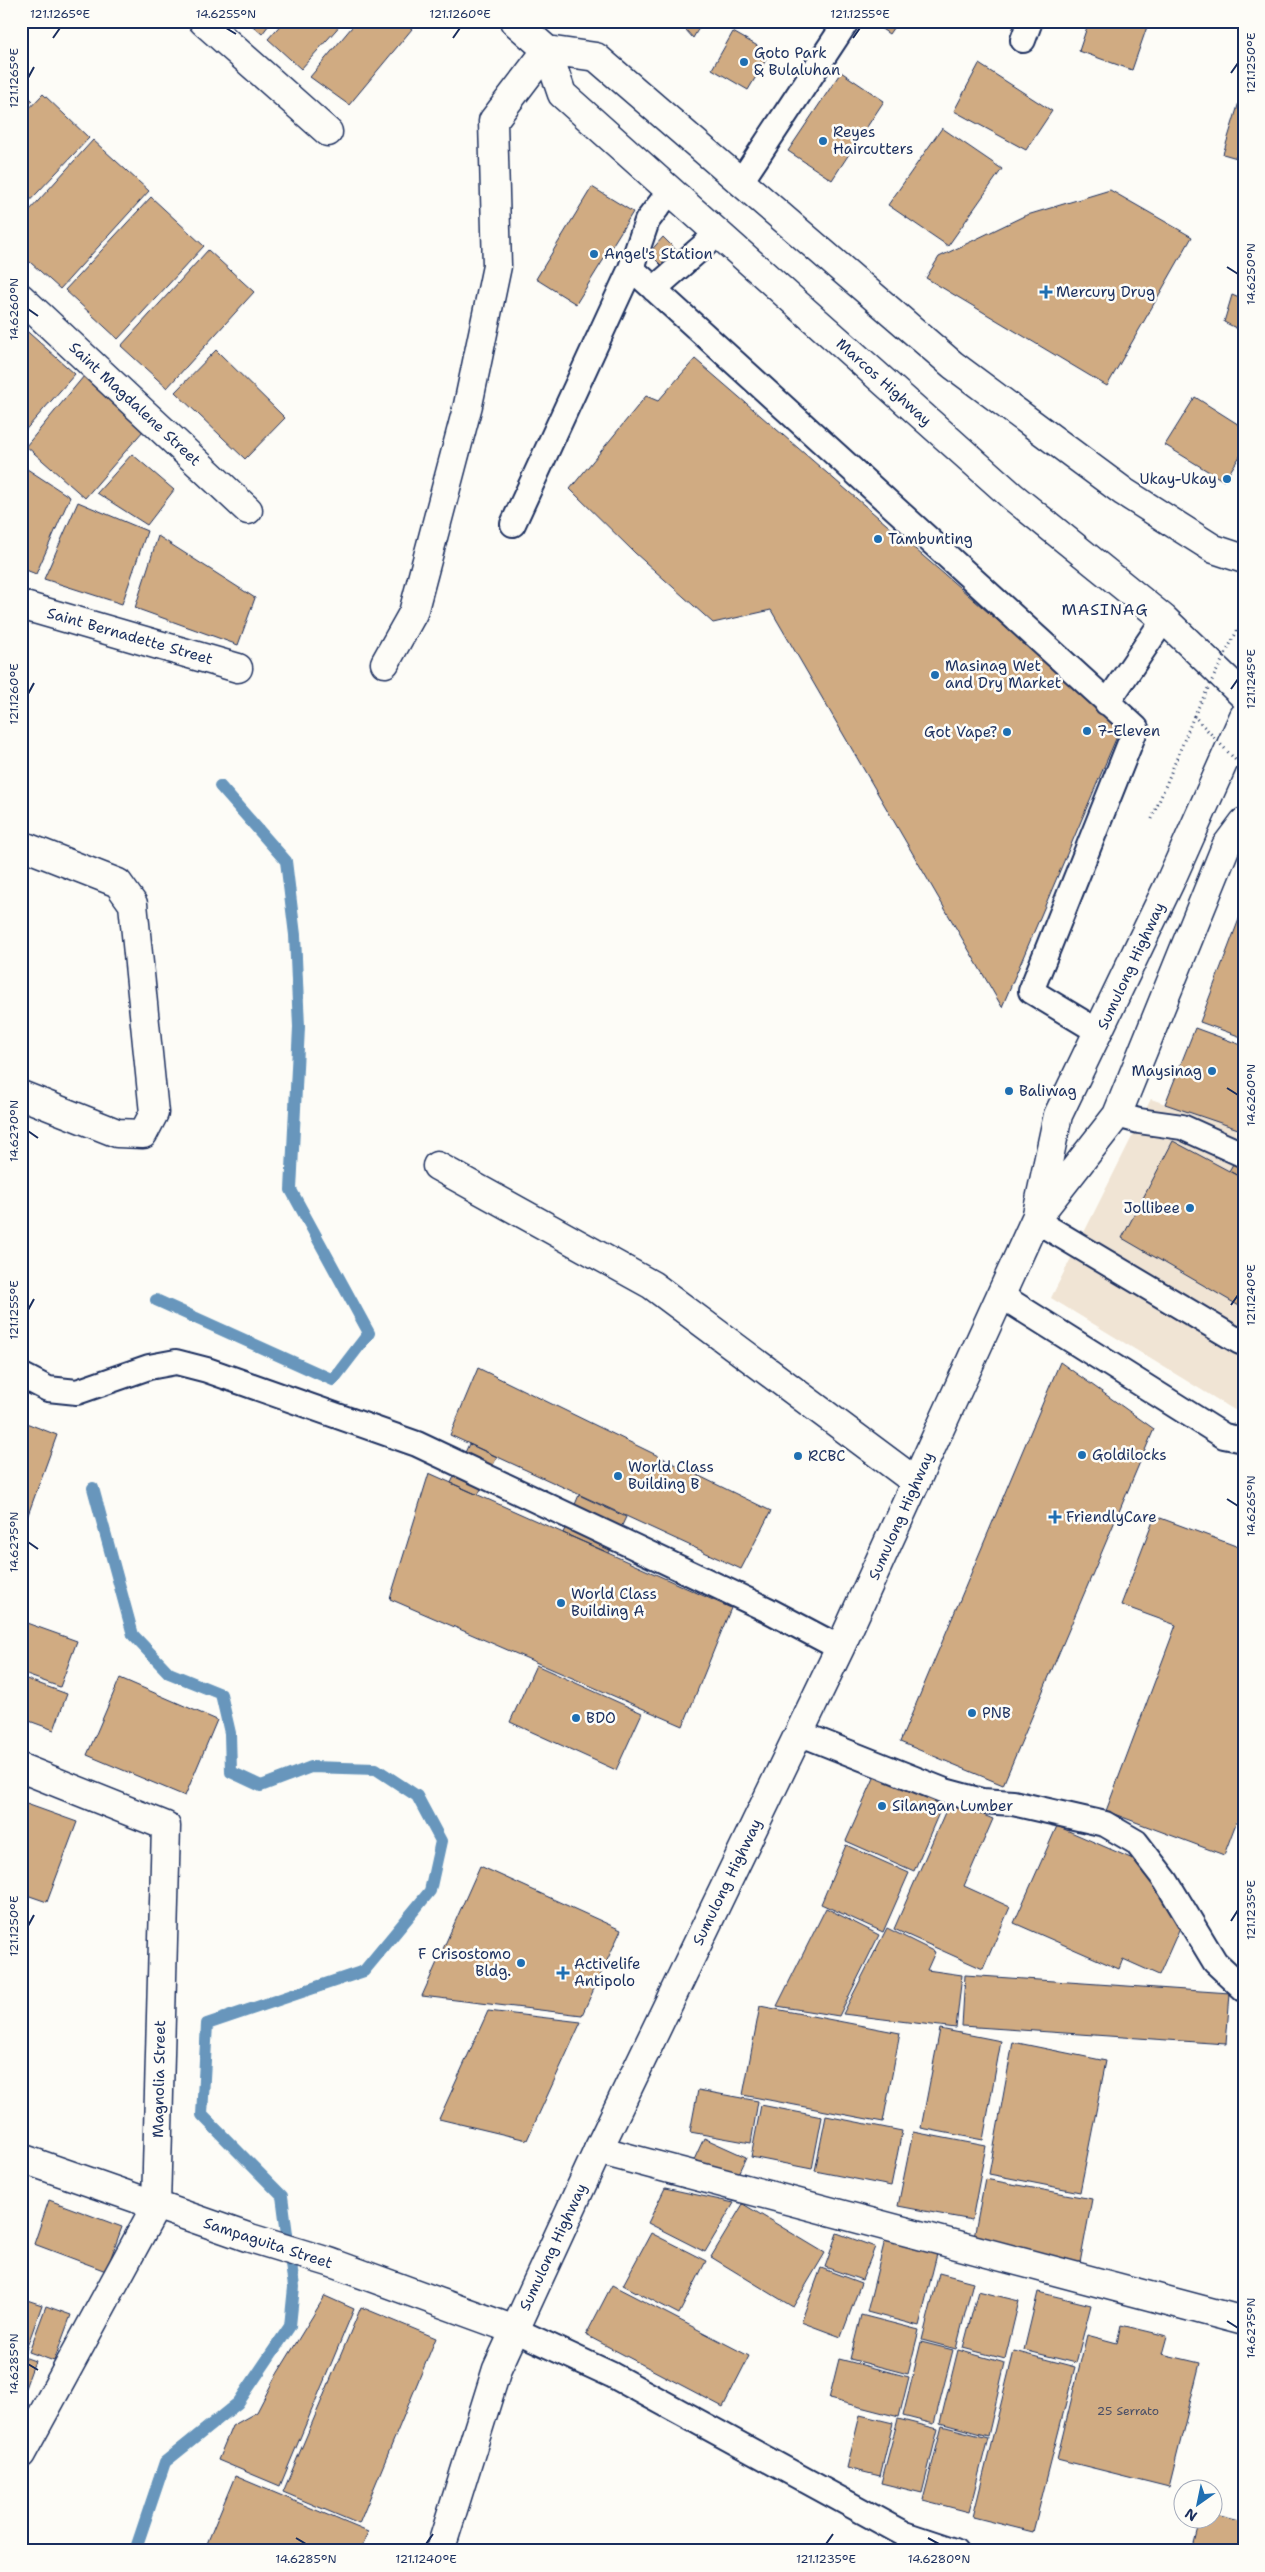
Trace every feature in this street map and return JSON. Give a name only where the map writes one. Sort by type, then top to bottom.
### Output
[{"type":"street","points":[[203,21],[328,132]]},
{"type":"street","name":"Marcos Highway","points":[[514,21],[547,50],[562,94],[1013,497],[1164,619],[1244,696]]},
{"type":"street","points":[[385,663],[413,613],[468,406],[497,266],[493,121],[547,50],[596,57],[952,365],[1124,492],[1214,549],[1244,559]]},
{"type":"street","name":"Saint Magdalene Street","points":[[21,298],[248,510]]},
{"type":"street","name":"Saint Bernadette Street","points":[[21,605],[238,668]]},
{"type":"street","name":"Sumulong Highway","points":[[440,2551],[497,2369],[598,2150],[840,1648],[1035,1220],[1058,1115],[1170,882],[1244,716]]},
{"type":"street","name":"Sumulong Highway","points":[[1035,1220],[1117,1115],[1226,846],[1244,822]]},
{"type":"street","points":[[21,844],[118,884],[133,904],[154,1113],[143,1134],[117,1133],[21,1096]]},
{"type":"street","points":[[437,1166],[652,1285],[916,1482]]},
{"type":"street","name":"Magnolia Street","points":[[21,1768],[166,1826],[156,2206],[25,2440]]},
{"type":"street","points":[[598,2150],[1244,2321]]},
{"type":"street","name":"Sampaguita Street","points":[[21,2158],[250,2238],[329,2262],[515,2330]]},
{"type":"lane","points":[[740,182],[847,21]]},
{"type":"lane","points":[[513,524],[631,268],[647,221],[670,191]]},
{"type":"lane","points":[[654,289],[717,234]]},
{"type":"lane","points":[[631,268],[1136,728],[1031,991],[1099,1032]]},
{"type":"lane","points":[[1107,703],[1164,619]]},
{"type":"lane","points":[[1117,1115],[1139,1121],[1182,1127],[1244,1155]]},
{"type":"lane","points":[[1035,1220],[1242,1340]]},
{"type":"lane","points":[[1000,1295],[1224,1436],[1244,1440]]},
{"type":"lane","points":[[21,1375],[48,1389],[77,1392],[148,1368],[176,1362],[207,1370],[417,1444],[768,1610],[840,1648]]},
{"type":"lane","points":[[799,1733],[945,1791],[982,1801],[1013,1803],[1105,1824],[1136,1842],[1166,1881],[1215,1962],[1244,1989]]},
{"type":"lane","points":[[515,2330],[612,2375],[902,2543],[955,2551]]},
{"type":"path","points":[[1152,819],[1194,716],[1244,617]]},
{"type":"path","points":[[1194,716],[1244,769]]},
{"type":"shaded area","points":[[1151,1099],[1244,1131],[1244,1403],[1236,1411],[1051,1298]]},
{"type":"building","points":[[247,21],[272,21],[262,34]]},
{"type":"building","points":[[284,21],[344,21],[301,69],[268,39]]},
{"type":"building","points":[[357,21],[402,21],[412,29],[349,105],[310,77]]},
{"type":"building","points":[[678,21],[703,21],[693,38]]},
{"type":"building","points":[[870,21],[898,21],[889,34]]},
{"type":"building","points":[[1089,21],[1149,21],[1132,70],[1079,51]]},
{"type":"building","points":[[733,32],[770,53],[748,90],[712,69]]},
{"type":"building","points":[[979,64],[1052,111],[1026,150],[954,111]]},
{"type":"building","points":[[841,72],[884,101],[832,180],[788,151]]},
{"type":"building","points":[[1244,86],[1244,160],[1223,154]]},
{"type":"building","points":[[21,90],[33,101],[21,113]]},
{"type":"building","points":[[43,94],[89,138],[21,210],[21,117]]},
{"type":"building","points":[[942,128],[1002,169],[948,246],[888,205]]},
{"type":"building","points":[[93,140],[149,191],[60,289],[21,254],[21,220]]},
{"type":"building","points":[[592,187],[633,212],[576,304],[536,279]]},
{"type":"building","points":[[1110,190],[1192,237],[1107,386],[926,278],[939,257],[1024,216]]},
{"type":"building","points":[[151,197],[204,246],[118,339],[65,290]]},
{"type":"building","points":[[663,237],[676,250],[662,266],[649,253]]},
{"type":"building","points":[[208,250],[254,292],[167,388],[121,346]]},
{"type":"building","points":[[1232,295],[1244,300],[1244,332],[1224,322]]},
{"type":"building","points":[[21,326],[75,374],[21,435]]},
{"type":"building","points":[[216,350],[285,418],[245,459],[175,392]]},
{"type":"building","name":"Masinag Wet and Dry Market","points":[[695,359],[1121,727],[1002,1007],[771,610],[713,623],[635,553],[570,489],[646,396],[658,401]]},
{"type":"building","points":[[84,376],[143,431],[85,498],[26,446]]},
{"type":"building","points":[[1195,397],[1244,428],[1244,450],[1224,481],[1165,445]]},
{"type":"building","points":[[132,454],[174,490],[147,525],[97,493]]},
{"type":"building","points":[[21,465],[70,497],[36,574],[21,568]]},
{"type":"building","points":[[78,502],[147,531],[122,604],[44,579]]},
{"type":"building","points":[[158,536],[255,598],[238,645],[135,608]]},
{"type":"building","points":[[1244,906],[1244,1038],[1200,1022]]},
{"type":"building","points":[[1195,1028],[1244,1046],[1244,1131],[1165,1104]]},
{"type":"building","name":"Jollibee","points":[[1173,1141],[1244,1179],[1244,1302],[1241,1307],[1122,1238]]},
{"type":"building","points":[[1244,1145],[1244,1179],[1229,1171]]},
{"type":"building","points":[[1060,1362],[1154,1429],[1003,1785],[900,1742]]},
{"type":"building","name":"World Class Building B","points":[[478,1368],[771,1511],[741,1569],[450,1435]]},
{"type":"building","points":[[21,1421],[57,1435],[21,1534]]},
{"type":"building","points":[[469,1444],[497,1457],[478,1495],[451,1483]]},
{"type":"building","name":"World Class Building A","points":[[429,1473],[731,1608],[683,1726],[390,1599]]},
{"type":"building","points":[[579,1495],[626,1517],[609,1553],[563,1533]]},
{"type":"building","points":[[1155,1516],[1244,1549],[1244,1802],[1224,1855],[1106,1811],[1176,1625],[1121,1605]]},
{"type":"building","points":[[21,1621],[77,1641],[60,1687],[21,1673]]},
{"type":"building","name":"BDO","points":[[536,1665],[642,1713],[616,1770],[510,1722]]},
{"type":"building","points":[[21,1677],[67,1694],[54,1730],[21,1718]]},
{"type":"building","points":[[120,1678],[217,1720],[185,1796],[87,1755]]},
{"type":"building","points":[[878,1769],[945,1799],[914,1871],[846,1841]]},
{"type":"building","points":[[950,1801],[993,1819],[964,1886],[1010,1907],[983,1969],[894,1929]]},
{"type":"building","points":[[21,1802],[77,1822],[47,1902],[21,1893]]},
{"type":"building","points":[[1057,1826],[1149,1866],[1182,1923],[1159,1975],[1123,1959],[1119,1969],[1014,1923]]},
{"type":"building","points":[[846,1845],[909,1873],[883,1932],[821,1904]]},
{"type":"building","name":"F Crisostomo Bldg.","points":[[480,1866],[621,1930],[582,2015],[422,1996]]},
{"type":"building","points":[[826,1908],[879,1935],[839,2016],[777,2006]]},
{"type":"building","points":[[887,1928],[935,1952],[927,1970],[962,1975],[956,2028],[843,2014]]},
{"type":"building","points":[[965,1975],[1230,1993],[1226,2044],[962,2026]]},
{"type":"building","points":[[760,2006],[900,2033],[883,2122],[743,2095]]},
{"type":"building","points":[[488,2011],[581,2022],[527,2140],[439,2119]]},
{"type":"building","points":[[940,2029],[1001,2041],[983,2140],[921,2128]]},
{"type":"building","points":[[1013,2042],[1106,2061],[1080,2192],[989,2174]]},
{"type":"building","points":[[698,2090],[758,2101],[751,2143],[690,2132]]},
{"type":"building","points":[[761,2105],[822,2117],[812,2169],[751,2157]]},
{"type":"building","points":[[826,2116],[902,2131],[891,2186],[815,2171]]},
{"type":"building","points":[[913,2132],[986,2146],[972,2220],[898,2206]]},
{"type":"building","points":[[704,2138],[746,2157],[735,2180],[693,2162]]},
{"type":"building","points":[[985,2179],[1092,2199],[1080,2263],[973,2243]]},
{"type":"building","points":[[665,2188],[734,2203],[705,2252],[648,2223]]},
{"type":"building","points":[[49,2200],[122,2227],[106,2271],[34,2244]]},
{"type":"building","points":[[743,2204],[825,2253],[793,2307],[711,2257]]},
{"type":"building","points":[[651,2233],[706,2261],[679,2314],[623,2285]]},
{"type":"building","points":[[837,2233],[875,2247],[862,2280],[825,2267]]},
{"type":"building","points":[[885,2240],[937,2254],[919,2326],[867,2312]]},
{"type":"building","points":[[821,2268],[861,2283],[841,2337],[801,2322]]},
{"type":"building","points":[[939,2273],[973,2282],[956,2349],[922,2340]]},
{"type":"building","points":[[612,2285],[749,2356],[723,2407],[586,2335]]},
{"type":"building","points":[[978,2291],[1019,2301],[1005,2359],[963,2348]]},
{"type":"building","points":[[1038,2292],[1091,2305],[1076,2363],[1024,2350]]},
{"type":"building","points":[[325,2296],[354,2309],[280,2486],[218,2460],[232,2426],[257,2412],[274,2379]]},
{"type":"building","points":[[21,2298],[42,2305],[25,2352],[21,2350]]},
{"type":"building","points":[[46,2306],[71,2315],[54,2361],[29,2352]]},
{"type":"building","points":[[361,2307],[436,2338],[359,2524],[283,2492]]},
{"type":"building","points":[[861,2315],[919,2330],[908,2374],[850,2359]]},
{"type":"building","points":[[1121,2325],[1167,2336],[1162,2354],[1200,2363],[1169,2487],[1057,2459],[1087,2335],[1117,2343]]},
{"type":"building","points":[[921,2342],[953,2350],[934,2424],[903,2416]]},
{"type":"building","points":[[958,2350],[1005,2363],[988,2436],[940,2423]]},
{"type":"building","points":[[1014,2351],[1075,2367],[1033,2532],[973,2517]]},
{"type":"building","points":[[21,2356],[35,2361],[21,2399]]},
{"type":"building","points":[[839,2359],[909,2377],[899,2417],[829,2399]]},
{"type":"building","points":[[860,2415],[893,2423],[880,2476],[847,2468]]},
{"type":"building","points":[[898,2419],[938,2429],[922,2493],[881,2483]]},
{"type":"building","points":[[942,2426],[988,2438],[969,2512],[923,2500]]},
{"type":"building","points":[[235,2476],[368,2532],[360,2551],[204,2551]]},
{"type":"building","points":[[1222,2516],[1244,2522],[1241,2551],[1192,2551],[1197,2530],[1222,2530]]},
{"type":"waterway","points":[[156,1300],[333,1380],[369,1333],[291,1190],[299,1027],[295,935],[286,861],[220,786]]},
{"type":"waterway","points":[[93,1488],[133,1635],[169,1673],[221,1694],[230,1733],[231,1772],[261,1786],[311,1767],[376,1769],[417,1796],[441,1841],[430,1891],[364,1971],[207,2024],[202,2115],[282,2196],[294,2287],[290,2326],[238,2403],[165,2462],[135,2551]]},
{"type":"place","name":"Goto Park & Bulaluhan","points":[[744,62]]},
{"type":"place","name":"Reyes Haircutters","points":[[823,141]]},
{"type":"place","name":"Angel's Station","points":[[594,254]]},
{"type":"place","name":"Mercury Drug","points":[[1046,292]]},
{"type":"place","name":"Ukay-Ukay","points":[[1227,479]]},
{"type":"place","name":"Tambunting","points":[[878,539]]},
{"type":"place","name":"Masinag Wet and Dry Market","points":[[935,675]]},
{"type":"place","name":"7-Eleven","points":[[1087,731]]},
{"type":"place","name":"Got Vape?","points":[[1007,732]]},
{"type":"place","name":"Maysinag","points":[[1212,1071]]},
{"type":"place","name":"Baliwag","points":[[1009,1091]]},
{"type":"place","name":"Jollibee","points":[[1190,1208]]},
{"type":"place","name":"Goldilocks","points":[[1082,1455]]},
{"type":"place","name":"RCBC","points":[[798,1456]]},
{"type":"place","name":"World Class Building B","points":[[618,1476]]},
{"type":"place","name":"FriendlyCare","points":[[1055,1517]]},
{"type":"place","name":"World Class Building A","points":[[561,1603]]},
{"type":"place","name":"PNB","points":[[972,1713]]},
{"type":"place","name":"BDO","points":[[576,1718]]},
{"type":"place","name":"Silangan Lumber","points":[[882,1806]]},
{"type":"place","name":"F Crisostomo Bldg.","points":[[521,1963]]},
{"type":"place","name":"Activelife Antipolo","points":[[563,1973]]},
{"type":"district","name":"MASINAG","points":[[1105,609]]}]
